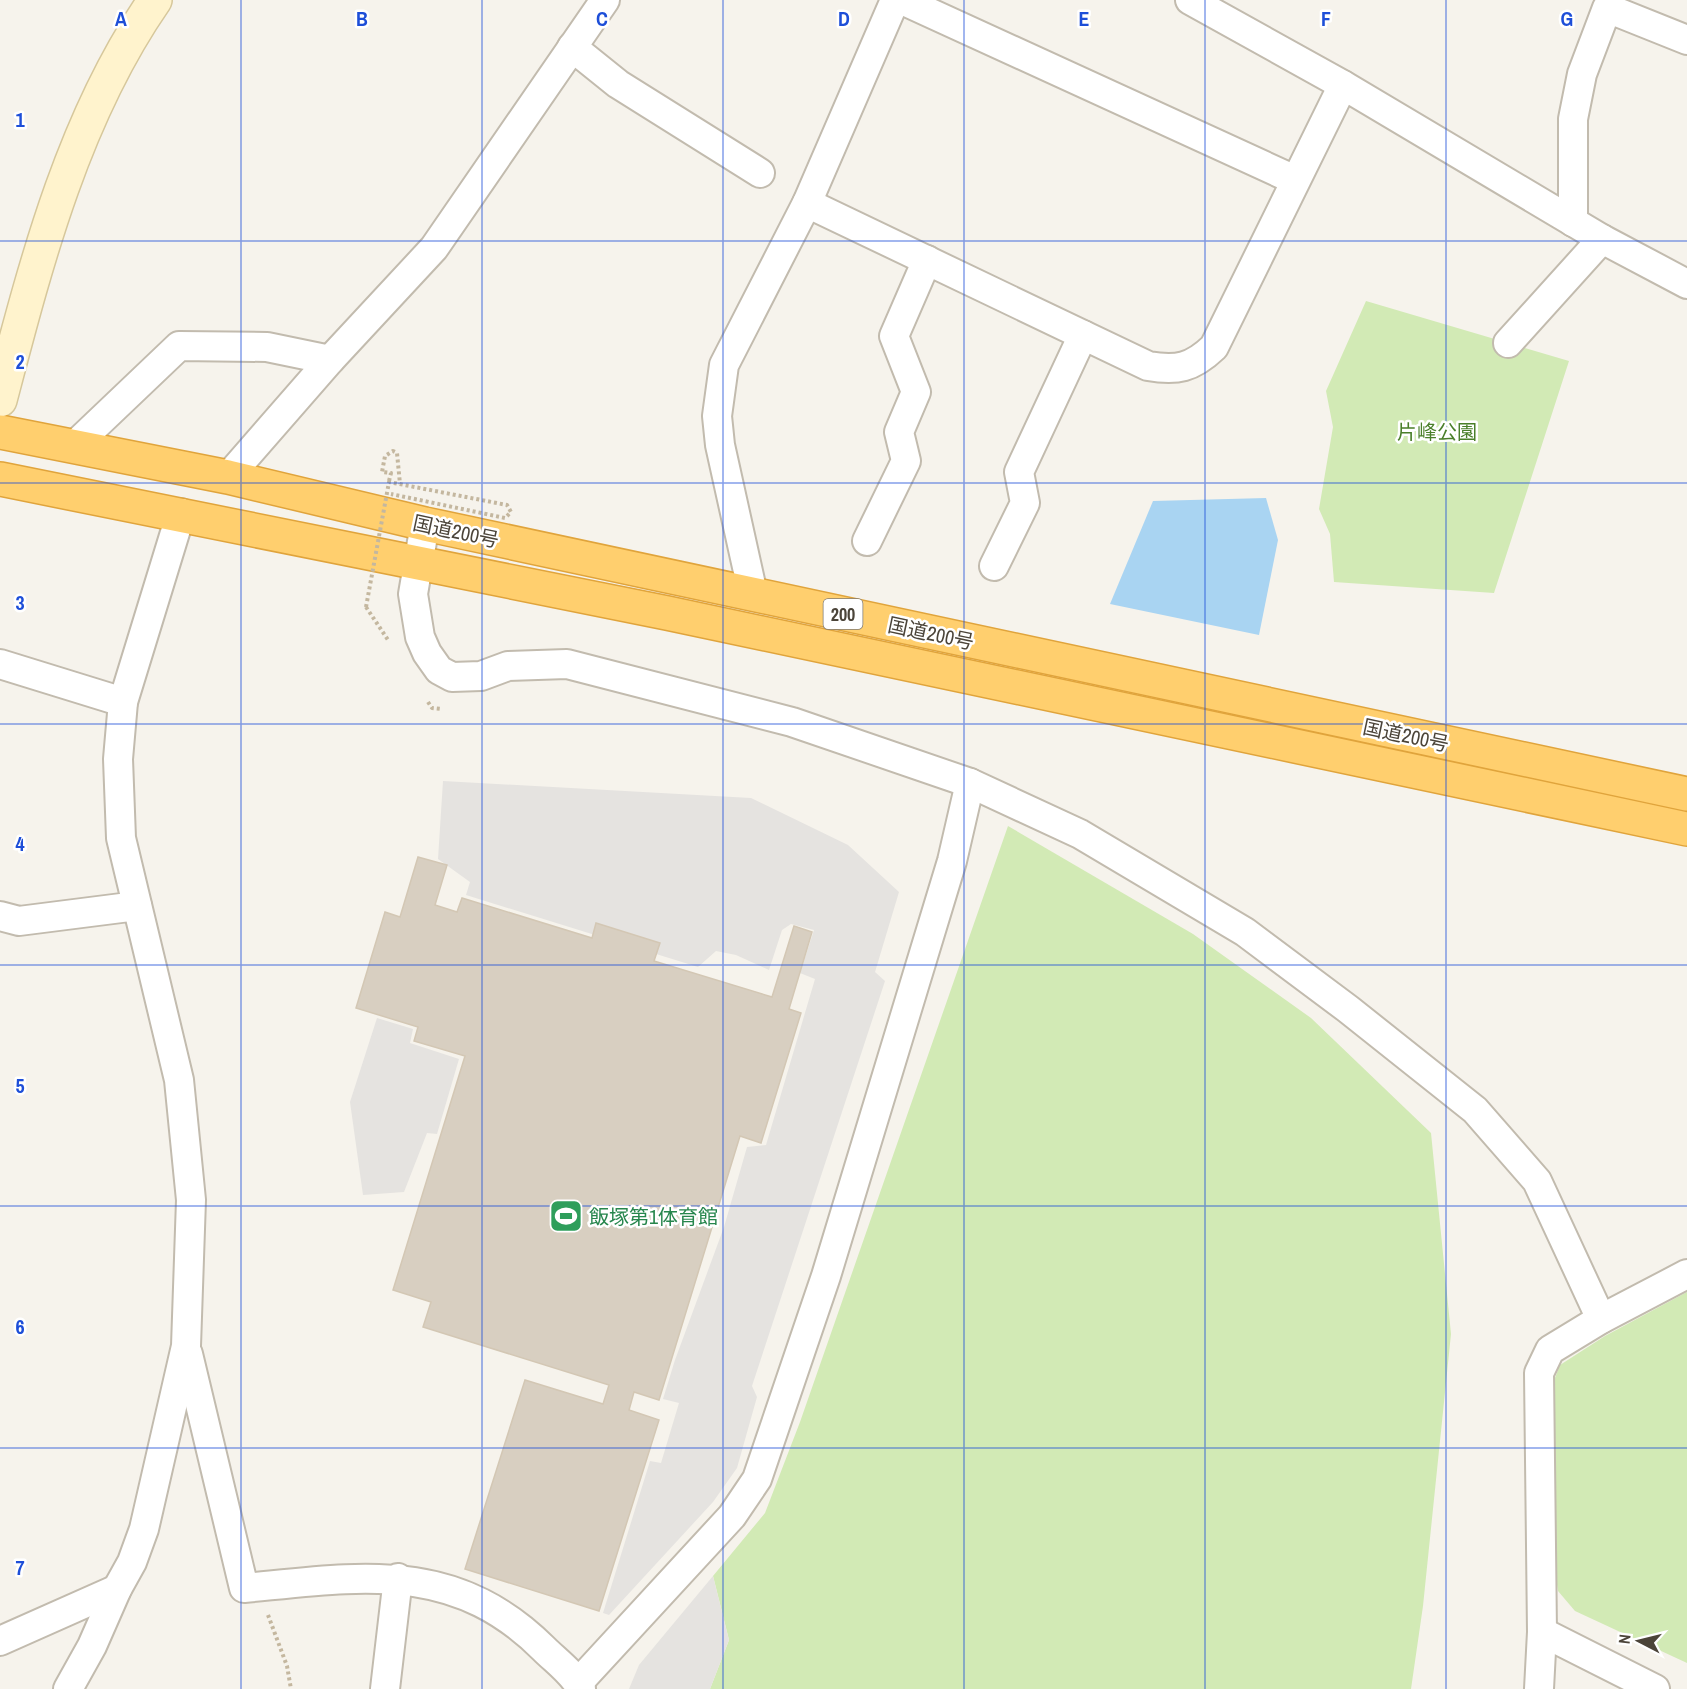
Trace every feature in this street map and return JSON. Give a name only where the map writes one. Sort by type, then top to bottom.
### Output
[{"type":"highway","name":"国道200号","points":[[0,432],[228,477],[425,524],[1687,794]]},
{"type":"highway","name":"国道200号","points":[[0,479],[181,513],[1687,829]]},
{"type":"street","points":[[0,400],[26,299],[82,137],[109,77],[155,0]]},
{"type":"street","points":[[228,477],[330,360],[434,248],[605,0]]},
{"type":"street","points":[[753,594],[720,445],[717,416],[724,365],[807,203],[895,0]]},
{"type":"street","points":[[902,0],[1295,180]]},
{"type":"street","points":[[1190,0],[1343,85],[1602,239],[1687,284]]},
{"type":"street","points":[[1573,222],[1573,120],[1582,74],[1604,4],[1687,40]]},
{"type":"street","points":[[572,47],[618,84],[760,172]]},
{"type":"street","points":[[807,203],[1148,366],[1174,368],[1199,361],[1214,347],[1343,85]]},
{"type":"street","points":[[1508,343],[1602,239]]},
{"type":"street","points":[[867,541],[906,461],[899,432],[916,392],[894,336],[927,260]]},
{"type":"street","points":[[994,566],[1025,503],[1018,472],[1083,335]]},
{"type":"street","points":[[74,446],[180,345],[267,347],[330,360]]},
{"type":"street","points":[[68,1689],[92,1646],[117,1589],[132,1562],[144,1529],[186,1346],[191,1200],[185,1120],[179,1080],[121,838],[117,759],[123,702],[181,513]]},
{"type":"street","points":[[425,524],[413,594],[420,637],[427,653],[439,670],[452,677],[481,676],[508,666],[567,664],[792,722],[970,783],[1080,834],[1245,932],[1348,1009],[1475,1110],[1537,1181],[1601,1319]]},
{"type":"street","points":[[0,664],[123,702]]},
{"type":"street","points":[[186,1346],[244,1588],[351,1579],[398,1578],[473,1598],[500,1611],[521,1626],[580,1686],[732,1516],[757,1479],[830,1264],[948,873],[970,783]]},
{"type":"street","points":[[0,916],[19,921],[137,906]]},
{"type":"street","points":[[1539,1689],[1542,1632],[1539,1372],[1550,1350],[1601,1319],[1687,1275]]},
{"type":"street","points":[[385,1689],[398,1578]]},
{"type":"street","points":[[0,1641],[117,1589]]},
{"type":"street","points":[[1542,1632],[1654,1689]]},
{"type":"path","points":[[366,607],[391,473],[382,472],[388,452],[397,453],[400,486]]},
{"type":"path","points":[[389,482],[507,505],[512,512],[505,518],[391,494]]},
{"type":"path","points":[[260,1586],[287,1666],[291,1689]]},
{"type":"green space","name":"片峰公園","points":[[1366,301],[1569,361],[1494,593],[1334,582],[1330,534],[1319,509],[1333,427],[1326,391]]},
{"type":"green space","points":[[1008,826],[1193,934],[1311,1018],[1431,1133],[1451,1334],[1423,1606],[1411,1689],[710,1689],[729,1640],[713,1576],[765,1513],[800,1422]]},
{"type":"green space","points":[[1687,1292],[1687,1663],[1575,1611],[1558,1591],[1553,1560],[1553,1383],[1560,1365],[1605,1336]]},
{"type":"shaded area","points":[[443,781],[751,798],[848,845],[899,892],[875,972],[885,981],[752,1386],[757,1397],[737,1468],[713,1502],[609,1615],[603,1613],[650,1461],[661,1463],[679,1403],[663,1399],[675,1360],[724,1227],[747,1147],[766,1145],[815,979],[800,973],[814,930],[791,924],[782,930],[769,970],[736,955],[716,951],[698,967],[466,895],[470,882],[438,859]]},
{"type":"shaded area","points":[[377,1018],[413,1029],[410,1043],[459,1059],[437,1134],[427,1133],[404,1192],[363,1195],[350,1102]]},
{"type":"shaded area","points":[[713,1576],[729,1640],[710,1689],[629,1689],[639,1665]]},
{"type":"water","points":[[1266,498],[1278,540],[1259,635],[1110,604],[1153,501]]},
{"type":"building","name":"飯塚第1体育館","points":[[418,857],[447,865],[435,905],[457,912],[462,898],[592,938],[596,923],[660,943],[654,961],[772,997],[794,926],[812,932],[789,1009],[801,1013],[761,1143],[740,1136],[659,1400],[634,1392],[629,1410],[659,1420],[599,1611],[465,1569],[525,1380],[603,1404],[609,1385],[423,1327],[431,1302],[393,1290],[465,1056],[414,1041],[418,1027],[356,1008],[385,912],[400,917]]},
{"type":"place","name":"飯塚第1体育館","points":[[566,1216]]}]
